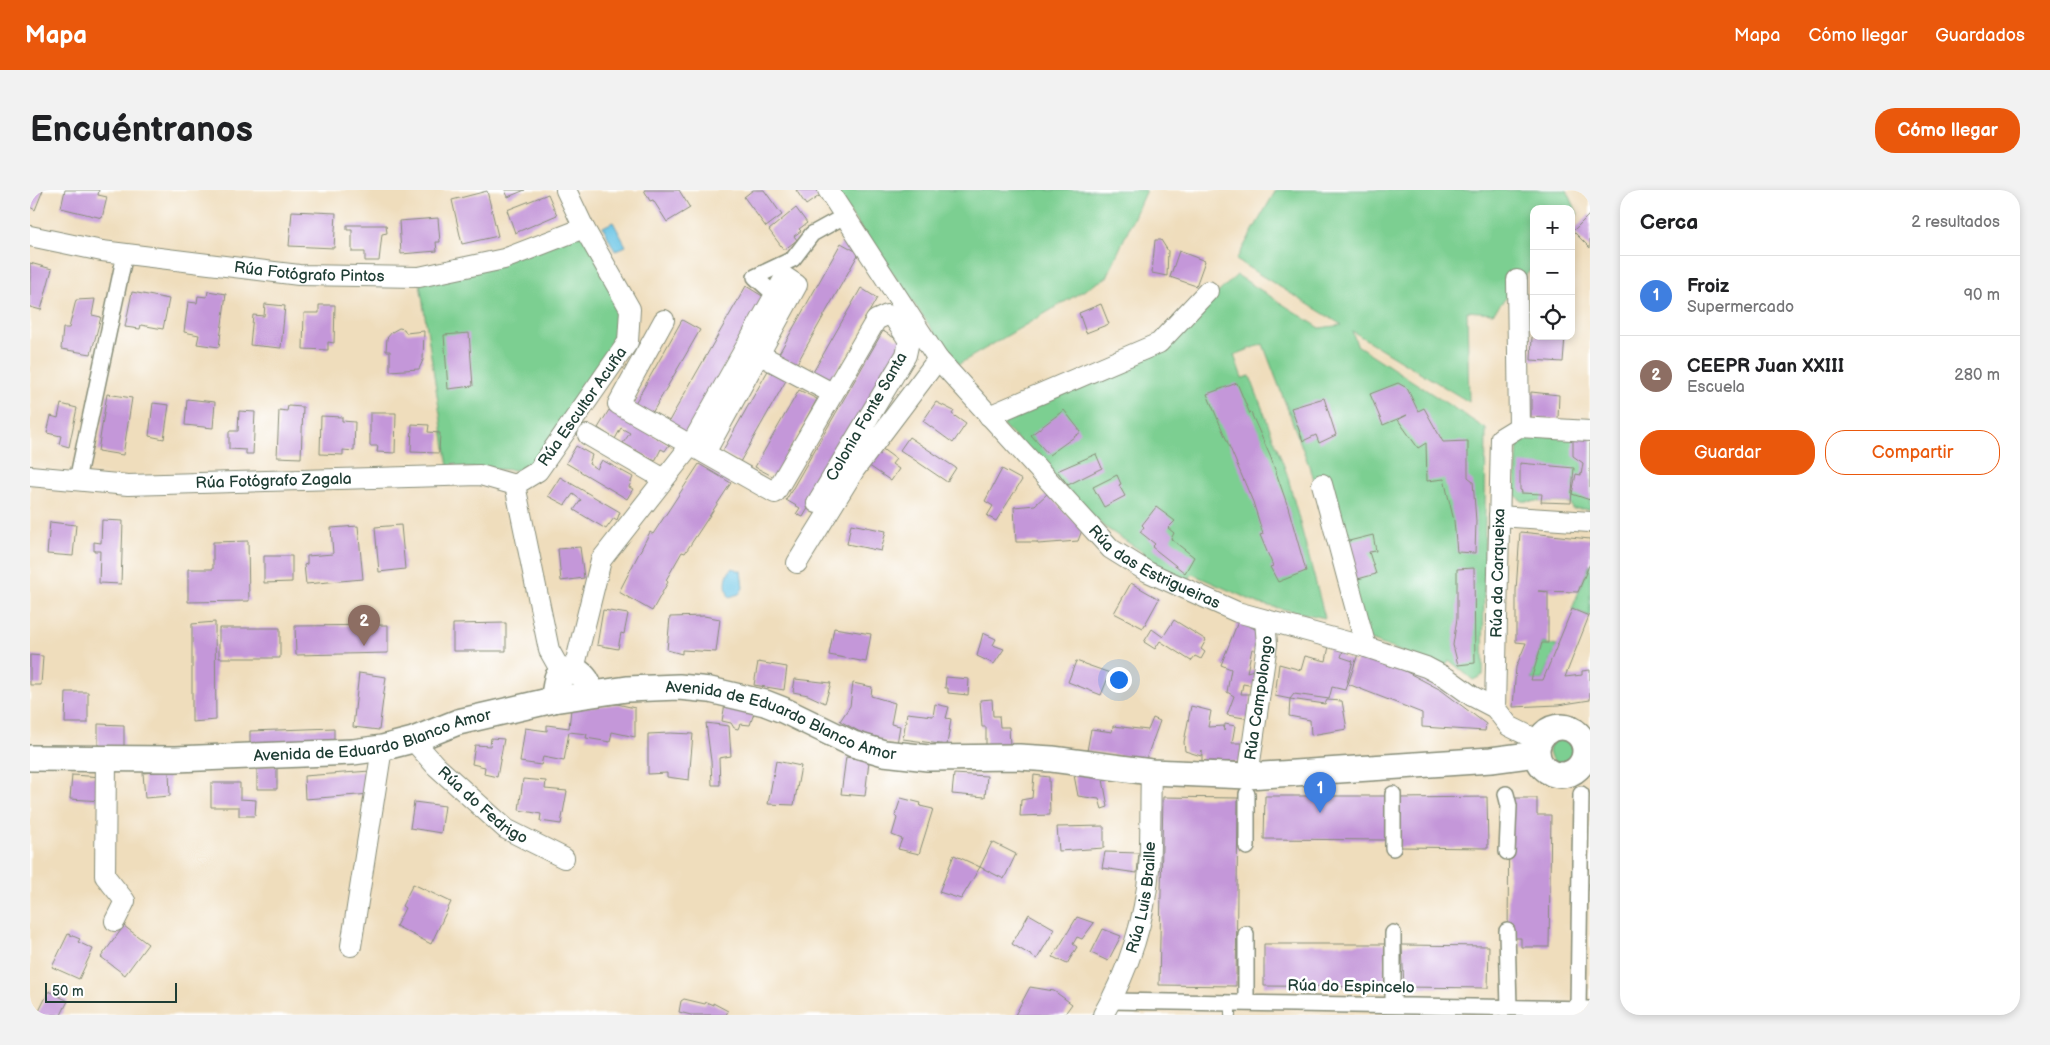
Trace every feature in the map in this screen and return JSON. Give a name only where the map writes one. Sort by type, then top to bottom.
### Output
[{"type":"street","name":"Rúa Escultor Acuña","points":[[515,485],[538,471],[628,342],[630,309],[584,228],[566,190]]},
{"type":"street","name":"Rúa das Estrigueiras","points":[[828,190],[938,359],[1111,549],[1148,572],[1184,590],[1237,612],[1366,647],[1426,667],[1495,708],[1509,726],[1538,748]]},
{"type":"street","points":[[553,700],[557,678],[574,669],[601,560],[664,479],[698,449],[752,351],[797,285],[785,277],[774,294],[754,277],[793,259],[812,234],[838,218],[846,218]]},
{"type":"street","name":"Rúa Fotógrafo Pintos","points":[[30,236],[102,251],[299,275],[419,277],[504,258],[584,228]]},
{"type":"street","points":[[77,480],[125,254]]},
{"type":"street","points":[[1517,280],[1519,427],[1590,431]]},
{"type":"street","points":[[989,416],[1159,343],[1208,290]]},
{"type":"street","name":"Colonia Fonte Santa","points":[[664,320],[618,404],[775,493],[876,320],[887,315],[894,318],[909,341],[906,355],[817,503]]},
{"type":"street","points":[[752,351],[832,393]]},
{"type":"street","points":[[797,563],[855,469],[938,359]]},
{"type":"street","name":"Rúa da Carqueixa","points":[[1495,708],[1501,438],[1519,427]]},
{"type":"street","points":[[588,435],[664,479]]},
{"type":"street","name":"Rúa Fotógrafo Zagala","points":[[30,476],[128,485],[480,475],[515,485]]},
{"type":"street","points":[[1322,484],[1366,647]]},
{"type":"street","points":[[515,485],[549,650],[558,666],[574,669],[582,674],[589,685],[589,694]]},
{"type":"street","points":[[1499,516],[1590,522]]},
{"type":"street","name":"Rúa Campolongo","points":[[1247,785],[1267,644],[1265,620]]},
{"type":"street","name":"Avenida de Eduardo Blanco Amor","points":[[30,758],[106,760],[353,752],[382,748],[413,740],[458,722],[553,700],[627,689],[671,688],[710,690],[765,703],[853,744],[884,753],[928,758],[1020,757],[1052,759],[1247,785],[1491,760],[1538,748]]},
{"type":"street","points":[[1563,726],[1577,732],[1586,750],[1572,773],[1557,775],[1543,767],[1538,748],[1548,730],[1563,726]]},
{"type":"street","name":"Rúa do Fedrigo","points":[[413,740],[436,766],[506,829],[564,858]]},
{"type":"street","points":[[351,946],[382,748]]},
{"type":"street","points":[[106,760],[105,876],[125,901],[115,921]]},
{"type":"street","name":"Rúa Luis Braille","points":[[1107,1008],[1130,956],[1143,914],[1149,869],[1151,772]]},
{"type":"street","points":[[1247,785],[1247,847]]},
{"type":"street","points":[[1393,794],[1393,848]]},
{"type":"street","points":[[1506,794],[1509,806],[1507,852]]},
{"type":"street","points":[[1582,794],[1584,1009]]},
{"type":"street","points":[[1508,931],[1508,1008]]},
{"type":"street","points":[[1393,933],[1393,1005]]},
{"type":"street","points":[[1246,934],[1246,1004]]},
{"type":"street","name":"Rúa do Espincelo","points":[[1107,1008],[1230,1009],[1246,1004],[1584,1009]]},
{"type":"green space","points":[[834,190],[1146,190],[1107,277],[959,364],[939,339]]},
{"type":"green space","points":[[1276,190],[1567,190],[1574,205],[1530,205],[1530,271],[1493,313],[1467,311],[1469,402],[1352,331],[1357,345],[1486,429],[1483,675],[1473,680],[1449,660],[1444,668],[1368,639],[1314,479],[1263,344],[1234,355],[1242,378],[1250,376],[1287,474],[1325,618],[1260,604],[1192,574],[1184,590],[1137,565],[1144,553],[1103,526],[1004,426],[1004,419],[1153,353],[1237,275],[1320,328],[1342,325],[1236,260]]},
{"type":"green space","points":[[584,228],[630,309],[628,342],[538,471],[448,467],[419,277]]},
{"type":"green space","points":[[1528,435],[1590,438],[1590,509],[1572,509],[1570,503],[1522,501],[1515,495],[1518,445]]},
{"type":"green space","points":[[1590,563],[1590,612],[1589,616],[1572,609]]},
{"type":"green space","points":[[1542,643],[1557,646],[1543,680],[1531,680]]},
{"type":"green space","points":[[1561,739],[1569,743],[1573,751],[1569,759],[1561,763],[1553,759],[1549,751],[1553,743]]},
{"type":"water","points":[[613,222],[626,246],[615,251],[603,227]]},
{"type":"water","points":[[733,568],[741,571],[743,588],[739,594],[729,597],[726,581],[728,574]]},
{"type":"building","points":[[30,190],[43,190],[35,210],[30,207]]},
{"type":"building","points":[[65,190],[99,190],[98,195],[107,197],[102,218],[61,208]]},
{"type":"building","points":[[505,190],[525,190],[508,197]]},
{"type":"building","points":[[644,190],[679,190],[690,208],[667,222],[653,200],[650,201]]},
{"type":"building","points":[[753,190],[764,190],[782,215],[766,227],[744,197]]},
{"type":"building","points":[[796,190],[824,190],[825,192],[806,205]]},
{"type":"building","points":[[487,191],[498,236],[462,244],[452,200]]},
{"type":"building","points":[[548,194],[557,215],[515,233],[507,210]]},
{"type":"building","points":[[796,208],[807,223],[794,236],[797,240],[784,250],[769,230]]},
{"type":"building","points":[[292,211],[336,213],[334,248],[289,246]]},
{"type":"building","points":[[1590,214],[1590,248],[1575,233],[1575,229]]},
{"type":"building","points":[[438,218],[440,242],[436,242],[437,251],[401,254],[399,221]]},
{"type":"building","points":[[347,225],[386,225],[387,233],[382,234],[379,261],[365,261],[365,252],[352,252],[352,230],[347,230]]},
{"type":"building","points":[[1155,240],[1161,240],[1168,251],[1167,276],[1152,273]]},
{"type":"building","points":[[841,243],[859,253],[795,367],[777,357]]},
{"type":"building","points":[[1179,251],[1205,261],[1196,286],[1170,277]]},
{"type":"building","points":[[30,263],[52,269],[41,310],[30,307]]},
{"type":"building","points":[[746,286],[764,297],[683,438],[665,428]]},
{"type":"building","points":[[861,288],[877,298],[829,383],[812,374]]},
{"type":"building","points":[[208,291],[226,294],[219,347],[197,344],[199,335],[184,332],[188,302],[197,303],[198,296],[207,297]]},
{"type":"building","points":[[132,292],[169,299],[163,329],[141,325],[140,329],[125,327]]},
{"type":"building","points":[[95,299],[92,315],[101,317],[91,354],[61,349],[63,328],[69,328],[76,300]]},
{"type":"building","points":[[265,304],[285,306],[281,348],[250,345],[253,315],[264,316]]},
{"type":"building","points":[[1101,304],[1109,324],[1086,333],[1079,313]]},
{"type":"building","points":[[319,305],[335,305],[334,343],[328,342],[328,350],[303,349],[304,313],[319,313]]},
{"type":"building","points":[[682,320],[700,330],[651,415],[634,405]]},
{"type":"building","points":[[399,328],[404,329],[406,333],[424,331],[423,360],[419,369],[390,371],[390,351],[386,351],[387,338]]},
{"type":"building","points":[[883,331],[896,339],[906,337],[803,517],[796,514],[800,508],[786,500]]},
{"type":"building","points":[[469,333],[473,386],[448,389],[444,335]]},
{"type":"building","points":[[1532,340],[1565,340],[1563,362],[1531,360]]},
{"type":"building","points":[[770,367],[788,377],[740,462],[722,452]]},
{"type":"building","points":[[1237,383],[1271,458],[1288,507],[1306,571],[1278,582],[1270,567],[1273,566],[1260,535],[1263,534],[1253,502],[1207,394]]},
{"type":"building","points":[[1398,383],[1407,388],[1418,411],[1424,408],[1443,442],[1468,441],[1468,477],[1473,481],[1476,521],[1475,553],[1457,552],[1454,521],[1444,479],[1427,481],[1426,443],[1418,448],[1398,420],[1407,415],[1383,425],[1370,394]]},
{"type":"building","points":[[799,390],[817,399],[774,477],[755,467]]},
{"type":"building","points":[[1531,392],[1559,395],[1558,419],[1531,418]]},
{"type":"building","points":[[107,394],[132,398],[123,455],[98,451]]},
{"type":"building","points":[[1324,398],[1336,435],[1319,443],[1316,435],[1303,441],[1291,408]]},
{"type":"building","points":[[187,399],[215,402],[213,428],[185,425]]},
{"type":"building","points":[[936,402],[954,411],[952,414],[966,424],[953,443],[923,421]]},
{"type":"building","points":[[153,403],[169,405],[164,439],[149,436]]},
{"type":"building","points":[[61,404],[77,408],[69,447],[59,444],[61,436],[47,433],[51,416],[58,418]]},
{"type":"building","points":[[288,406],[303,407],[301,458],[277,457],[279,410],[287,411]]},
{"type":"building","points":[[609,410],[669,445],[665,451],[661,449],[655,461],[623,443],[630,433],[621,428],[615,439],[598,428]]},
{"type":"building","points":[[1064,410],[1081,432],[1049,455],[1031,435]]},
{"type":"building","points":[[239,411],[255,412],[253,454],[246,454],[246,450],[229,449],[229,431],[238,431]]},
{"type":"building","points":[[370,413],[396,413],[395,453],[377,452],[378,446],[370,446]]},
{"type":"building","points":[[321,416],[342,417],[342,421],[355,422],[354,451],[343,450],[343,455],[320,454]]},
{"type":"building","points":[[412,424],[429,425],[428,432],[440,433],[439,453],[411,452]]},
{"type":"building","points":[[909,437],[956,468],[947,482],[900,450]]},
{"type":"building","points":[[1573,437],[1590,438],[1590,500],[1572,494],[1576,474],[1581,475],[1583,463],[1573,456]]},
{"type":"building","points":[[576,446],[592,455],[589,464],[597,469],[602,460],[633,477],[629,487],[633,489],[627,499],[566,463]]},
{"type":"building","points":[[881,448],[896,459],[892,464],[899,469],[891,481],[868,465]]},
{"type":"building","points":[[1096,454],[1102,468],[1068,485],[1057,471]]},
{"type":"building","points":[[1520,463],[1574,468],[1571,503],[1541,502],[1542,494],[1521,493]]},
{"type":"building","points":[[699,464],[731,483],[685,553],[682,552],[666,580],[668,582],[652,611],[619,592],[650,532],[653,534]]},
{"type":"building","points":[[1002,469],[1022,480],[996,521],[987,516],[993,506],[985,501]]},
{"type":"building","points":[[1117,475],[1121,484],[1119,485],[1125,496],[1104,507],[1093,487]]},
{"type":"building","points":[[560,477],[620,512],[617,520],[614,518],[606,529],[574,510],[581,500],[573,494],[565,505],[548,496]]},
{"type":"building","points":[[1047,494],[1082,530],[1078,541],[1038,544],[1037,542],[1016,542],[1014,507],[1035,505]]},
{"type":"building","points":[[1156,507],[1175,521],[1168,528],[1174,533],[1171,539],[1194,557],[1185,573],[1152,547],[1155,544],[1140,532],[1144,527],[1142,525]]},
{"type":"building","points":[[102,520],[123,521],[121,584],[99,583],[100,551],[94,551],[94,542],[101,543]]},
{"type":"building","points":[[50,522],[76,525],[73,556],[47,554]]},
{"type":"building","points":[[851,524],[886,531],[881,551],[847,544]]},
{"type":"building","points":[[401,525],[405,569],[379,572],[375,527]]},
{"type":"building","points":[[358,526],[363,579],[306,584],[304,565],[307,564],[307,556],[333,554],[331,528]]},
{"type":"building","points":[[1520,532],[1590,539],[1590,563],[1578,592],[1538,591],[1548,592],[1548,643],[1542,643],[1531,680],[1543,680],[1572,609],[1589,616],[1565,677],[1582,675],[1582,671],[1590,670],[1590,700],[1558,705],[1513,707],[1516,667],[1526,643],[1516,642],[1516,591]]},
{"type":"building","points":[[1373,535],[1376,551],[1369,552],[1376,574],[1347,582],[1337,544]]},
{"type":"building","points":[[248,541],[249,601],[188,602],[188,569],[213,569],[213,542]]},
{"type":"building","points":[[580,547],[584,578],[561,581],[558,549]]},
{"type":"building","points":[[264,556],[292,556],[292,582],[264,583]]},
{"type":"building","points":[[1474,568],[1475,663],[1458,665],[1453,645],[1457,618],[1457,569]]},
{"type":"building","points":[[1131,583],[1159,599],[1143,628],[1114,613]]},
{"type":"building","points":[[603,610],[628,614],[624,634],[621,633],[618,649],[597,645]]},
{"type":"building","points":[[704,616],[720,619],[716,652],[682,650],[682,654],[667,650],[670,617]]},
{"type":"building","points":[[1239,619],[1255,629],[1258,639],[1259,652],[1252,649],[1247,672],[1257,669],[1254,686],[1243,684],[1241,694],[1251,694],[1250,719],[1227,715],[1234,696],[1227,692],[1231,669],[1221,665]]},
{"type":"building","points":[[1174,620],[1206,640],[1201,649],[1205,652],[1201,659],[1195,656],[1191,661],[1160,641],[1155,649],[1144,642],[1152,629],[1163,637]]},
{"type":"building","points":[[215,622],[216,720],[192,722],[192,624]]},
{"type":"building","points":[[506,623],[506,651],[453,651],[453,624]]},
{"type":"building","points":[[388,625],[388,653],[296,655],[295,626]]},
{"type":"building","points":[[219,628],[280,628],[280,658],[219,658]]},
{"type":"building","points":[[834,628],[871,634],[866,662],[829,655]]},
{"type":"building","points":[[983,633],[996,639],[993,645],[1004,649],[994,664],[977,656]]},
{"type":"building","points":[[1329,646],[1343,651],[1341,657],[1353,661],[1345,690],[1332,687],[1329,699],[1294,694],[1290,699],[1275,696],[1279,664],[1301,670],[1305,656],[1326,661]]},
{"type":"building","points":[[1358,654],[1386,661],[1441,690],[1486,724],[1485,731],[1422,727],[1422,713],[1348,684]]},
{"type":"building","points":[[30,655],[43,656],[41,685],[30,685]]},
{"type":"building","points":[[1076,661],[1110,673],[1101,695],[1068,682]]},
{"type":"building","points":[[758,662],[787,667],[784,690],[754,685]]},
{"type":"building","points":[[359,673],[386,677],[379,730],[353,727]]},
{"type":"building","points":[[946,677],[969,679],[968,695],[948,693],[948,688],[945,688]]},
{"type":"building","points":[[795,679],[831,683],[825,703],[808,695],[793,692]]},
{"type":"building","points":[[853,683],[872,687],[871,696],[895,703],[891,724],[900,726],[897,744],[862,736],[862,733],[840,721],[850,706]]},
{"type":"building","points":[[66,692],[88,692],[88,723],[65,723]]},
{"type":"building","points":[[992,699],[993,716],[999,716],[1000,727],[1009,727],[1010,746],[986,747],[986,727],[982,727],[980,700]]},
{"type":"building","points":[[1290,699],[1325,704],[1327,700],[1342,701],[1347,729],[1311,735],[1310,720],[1289,716]]},
{"type":"building","points":[[617,704],[635,708],[635,737],[612,732],[610,742],[586,738],[587,734],[569,732],[564,761],[543,757],[541,765],[520,762],[525,728],[547,731],[547,725],[569,728],[571,709]]},
{"type":"building","points":[[725,704],[755,710],[750,725],[740,724],[738,729],[734,728],[731,723],[722,721]]},
{"type":"building","points":[[935,704],[949,707],[946,718],[951,719],[947,745],[903,739],[907,713],[933,716]]},
{"type":"building","points":[[1191,706],[1211,711],[1208,727],[1224,726],[1224,731],[1225,724],[1235,726],[1232,743],[1242,743],[1241,762],[1202,761],[1202,750],[1201,756],[1185,751],[1184,742]]},
{"type":"building","points":[[1153,718],[1160,721],[1146,759],[1087,751],[1091,729],[1112,732],[1113,726],[1148,730]]},
{"type":"building","points":[[706,723],[729,726],[731,756],[719,758],[720,785],[712,785]]},
{"type":"building","points":[[98,724],[124,725],[124,747],[98,747]]},
{"type":"building","points":[[334,728],[334,741],[250,745],[250,731]]},
{"type":"building","points":[[648,734],[693,734],[689,780],[667,777],[667,773],[648,774]]},
{"type":"building","points":[[491,738],[504,739],[497,777],[484,774],[485,767],[472,764],[475,745],[490,746]]},
{"type":"building","points":[[846,757],[869,761],[865,796],[841,794]]},
{"type":"building","points":[[776,761],[801,766],[794,805],[768,804]]},
{"type":"building","points":[[257,766],[277,766],[277,789],[257,789]]},
{"type":"building","points":[[1073,770],[1102,774],[1108,807],[1102,809],[1099,799],[1078,796]]},
{"type":"building","points":[[169,771],[170,796],[145,798],[143,773]]},
{"type":"building","points":[[370,771],[371,794],[305,799],[304,776]]},
{"type":"building","points":[[954,774],[987,776],[985,797],[952,794]]},
{"type":"building","points":[[72,775],[103,777],[102,801],[70,799]]},
{"type":"building","points":[[1034,775],[1049,777],[1050,815],[1020,816],[1021,800],[1032,798]]},
{"type":"building","points":[[523,779],[546,781],[545,789],[567,791],[561,824],[540,821],[541,814],[519,810]]},
{"type":"building","points":[[211,783],[240,783],[240,799],[256,800],[255,816],[239,816],[239,807],[211,807]]},
{"type":"building","points":[[1265,796],[1387,796],[1387,840],[1264,839]]},
{"type":"building","points":[[1163,797],[1238,798],[1236,986],[1159,985]]},
{"type":"building","points":[[1487,797],[1488,848],[1399,847],[1399,798]]},
{"type":"building","points":[[901,798],[921,803],[920,806],[933,809],[919,854],[898,849],[902,839],[892,835],[897,818],[895,816]]},
{"type":"building","points":[[1509,798],[1537,798],[1537,815],[1551,815],[1549,947],[1521,947],[1521,938],[1508,938]]},
{"type":"building","points":[[414,802],[445,806],[441,833],[410,828]]},
{"type":"building","points":[[1104,826],[1104,848],[1059,851],[1057,827]]},
{"type":"building","points":[[992,842],[1016,854],[1004,879],[980,867]]},
{"type":"building","points":[[1105,852],[1139,853],[1137,873],[1102,868]]},
{"type":"building","points":[[954,855],[980,867],[961,899],[939,892]]},
{"type":"building","points":[[413,884],[451,902],[431,944],[396,926],[405,908],[402,906]]},
{"type":"building","points":[[1029,914],[1055,929],[1037,959],[1012,944]]},
{"type":"building","points":[[1077,917],[1094,923],[1082,939],[1077,937],[1073,944],[1077,947],[1067,964],[1053,957]]},
{"type":"building","points":[[124,926],[148,944],[125,975],[101,957]]},
{"type":"building","points":[[1103,929],[1121,936],[1108,961],[1091,953]]},
{"type":"building","points":[[68,934],[80,939],[78,942],[93,949],[79,979],[52,967]]},
{"type":"building","points":[[1264,944],[1386,944],[1385,987],[1264,986]]},
{"type":"building","points":[[1402,945],[1489,946],[1488,988],[1404,987]]},
{"type":"building","points":[[1030,987],[1054,991],[1072,1004],[1064,1015],[1015,1015]]},
{"type":"building","points":[[49,991],[68,1001],[61,1015],[37,1015]]},
{"type":"building","points":[[684,999],[705,1004],[706,1002],[713,1005],[713,1003],[728,1011],[726,1015],[691,1015],[679,1012],[681,1001]]},
{"type":"place","name":"CEEPR Juan XXIII","points":[[364,646]]},
{"type":"place","name":"Froiz","points":[[1320,813]]}]
